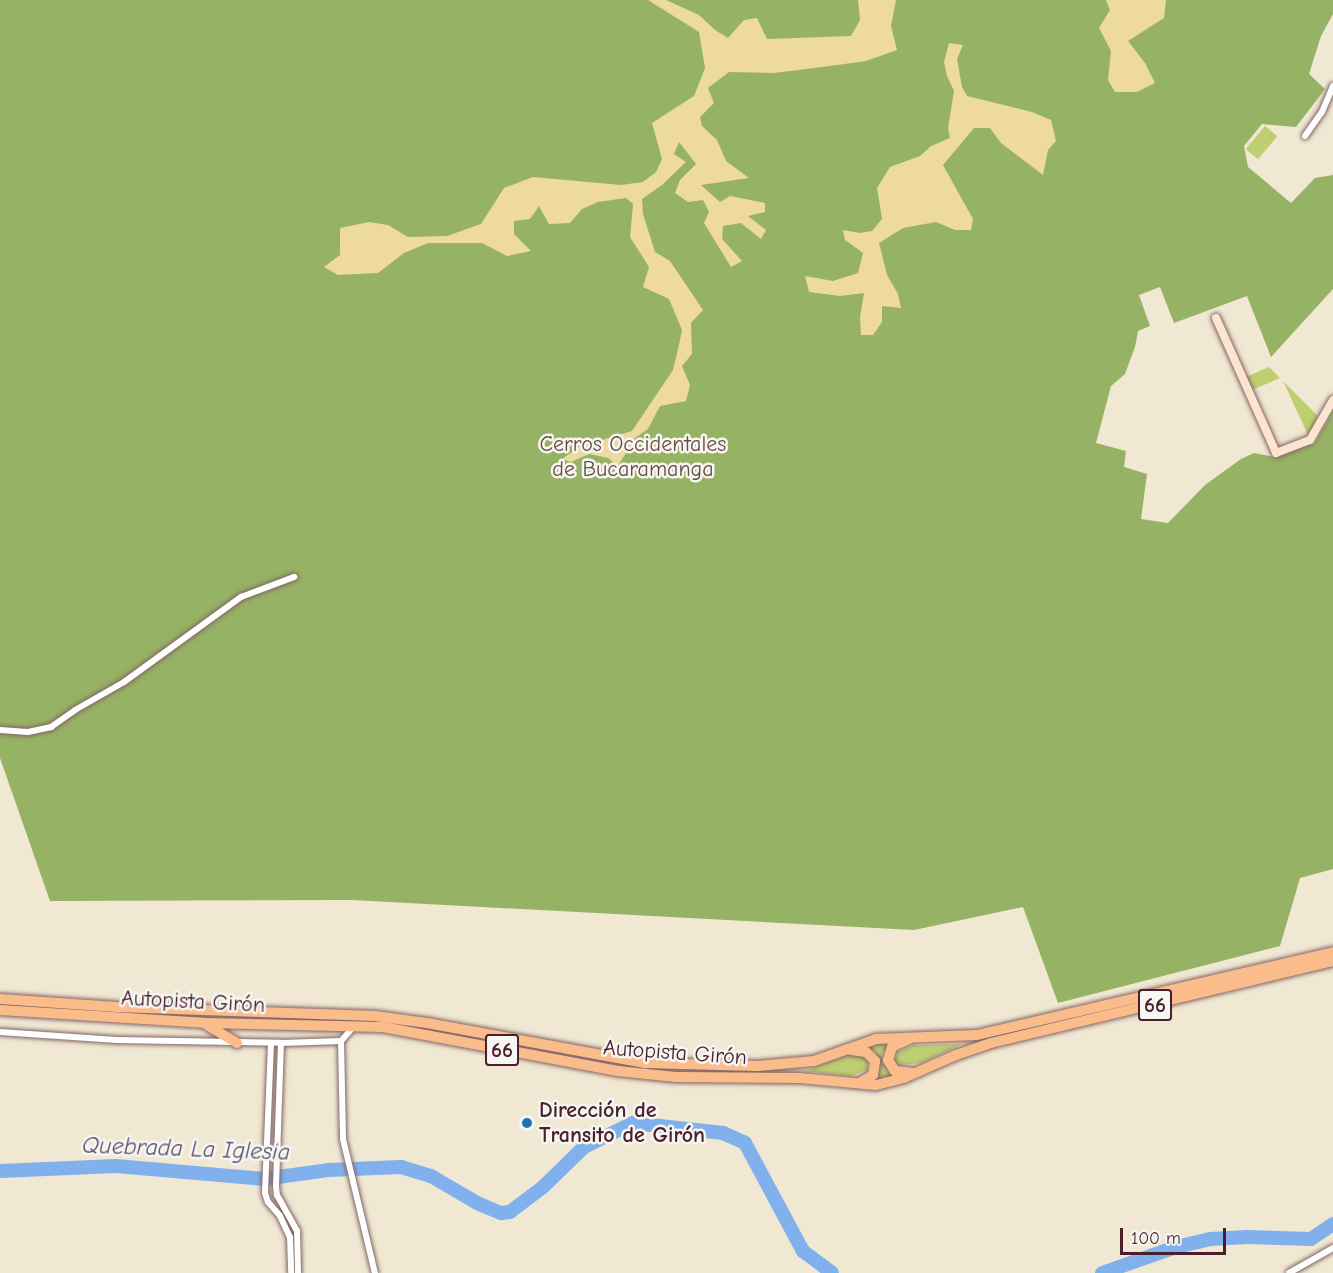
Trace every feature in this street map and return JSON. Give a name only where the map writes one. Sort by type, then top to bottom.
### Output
[{"type":"highway","name":"Autopista Girón","points":[[0,999],[117,1007],[375,1016],[427,1023],[646,1063],[682,1066],[791,1065],[814,1061],[876,1039],[977,1035],[1333,952]]},
{"type":"highway","name":"Autopista Girón","points":[[0,1010],[204,1023],[382,1027],[618,1071],[687,1078],[800,1078],[856,1084],[889,1084],[956,1055],[991,1043],[1333,961]]},
{"type":"highway","points":[[204,1023],[237,1043]]},
{"type":"highway","points":[[912,1038],[892,1047],[888,1060],[895,1071],[918,1073]]},
{"type":"highway","points":[[847,1050],[866,1052],[875,1061],[873,1075],[856,1084]]},
{"type":"street","points":[[1305,136],[1322,112],[1333,86]]},
{"type":"street","points":[[1216,318],[1276,453],[1310,440],[1333,400]]},
{"type":"street","points":[[0,730],[28,732],[51,727],[75,710],[124,682],[241,597],[294,577]]},
{"type":"street","points":[[354,1027],[341,1041],[343,1139],[375,1273]]},
{"type":"street","points":[[0,1032],[96,1040],[237,1043],[341,1041]]},
{"type":"street","points":[[271,1043],[265,1185],[268,1202],[280,1216],[290,1237],[291,1273]]},
{"type":"street","points":[[281,1043],[276,1186],[277,1195],[297,1231],[298,1273]]},
{"type":"street","points":[[1289,1273],[1333,1248]]},
{"type":"green space","name":"Cerros Occidentales de Bucaramanga","points":[[0,0],[1333,0],[1333,14],[1321,36],[1309,74],[1325,89],[1296,127],[1262,124],[1244,146],[1248,167],[1291,203],[1315,178],[1333,175],[1333,289],[1271,357],[1247,296],[1174,323],[1160,287],[1139,295],[1150,326],[1138,331],[1125,374],[1111,386],[1096,443],[1126,451],[1124,467],[1147,474],[1141,519],[1168,523],[1205,485],[1241,459],[1254,453],[1275,457],[1315,443],[1333,411],[1333,869],[1300,878],[1280,946],[1058,1003],[1023,907],[914,930],[352,900],[50,901],[0,758]]},
{"type":"green space","points":[[1265,126],[1277,136],[1258,159],[1246,149]]},
{"type":"green space","points":[[1269,367],[1280,378],[1252,390],[1246,377]]},
{"type":"green space","points":[[1283,381],[1318,416],[1308,435]]},
{"type":"green space","points":[[895,1041],[881,1054],[888,1072],[899,1076],[874,1081],[880,1063],[875,1051],[862,1047]]},
{"type":"green space","points":[[962,1044],[921,1063],[901,1065],[894,1061],[898,1052],[913,1045]]},
{"type":"green space","points":[[855,1052],[867,1059],[867,1070],[851,1076],[805,1071]]},
{"type":"sand","points":[[648,0],[666,0],[699,15],[715,30],[728,38],[744,20],[757,18],[767,39],[851,36],[860,20],[858,0],[896,0],[891,26],[897,50],[866,61],[830,66],[774,73],[729,72],[708,88],[714,103],[700,117],[702,126],[717,140],[726,161],[749,178],[701,185],[720,202],[730,196],[765,203],[765,212],[748,216],[766,230],[761,239],[741,223],[723,226],[722,239],[742,261],[731,267],[704,223],[709,212],[703,200],[688,202],[675,193],[680,180],[696,164],[679,142],[674,154],[686,162],[662,185],[642,199],[643,214],[655,252],[670,261],[703,310],[691,323],[692,354],[682,366],[690,385],[686,401],[660,406],[648,429],[635,438],[618,466],[608,458],[589,454],[571,462],[562,459],[579,447],[632,431],[673,370],[682,330],[669,299],[643,287],[649,267],[630,237],[633,204],[626,198],[598,202],[582,209],[570,223],[549,224],[539,206],[530,219],[514,221],[514,234],[531,251],[507,256],[482,243],[428,243],[404,253],[378,273],[338,275],[324,267],[340,255],[340,228],[369,222],[388,225],[408,237],[447,236],[481,224],[504,188],[533,177],[621,185],[643,182],[656,172],[662,159],[652,123],[694,96],[705,68],[699,32]]},
{"type":"sand","points":[[1106,0],[1166,0],[1164,18],[1128,41],[1145,63],[1155,83],[1137,92],[1115,92],[1108,80],[1111,51],[1099,28],[1110,10]]},
{"type":"sand","points":[[949,43],[963,45],[957,59],[962,87],[967,96],[1032,112],[1051,120],[1056,141],[1048,150],[1043,175],[1001,143],[990,128],[974,128],[943,165],[973,219],[971,230],[955,230],[936,222],[903,228],[879,243],[887,275],[898,294],[901,308],[882,306],[882,322],[873,335],[861,335],[860,317],[864,293],[840,296],[809,292],[805,276],[833,281],[858,273],[863,253],[845,240],[843,230],[860,233],[872,231],[882,219],[877,188],[890,167],[920,156],[931,146],[950,138],[948,128],[954,91],[944,62]]},
{"type":"waterway","name":"Quebrada La Iglesia","points":[[0,1171],[116,1166],[264,1179],[329,1170],[401,1167],[431,1176],[477,1203],[501,1213],[510,1212],[543,1187],[584,1147],[633,1123],[723,1133],[745,1143],[803,1251],[832,1273]]},
{"type":"waterway","name":"Quebrada La Iglesia","points":[[1102,1273],[1176,1247],[1210,1239],[1247,1237],[1311,1239],[1333,1224]]},
{"type":"place","name":"Dirección de Transito de Girón","points":[[527,1123]]}]
